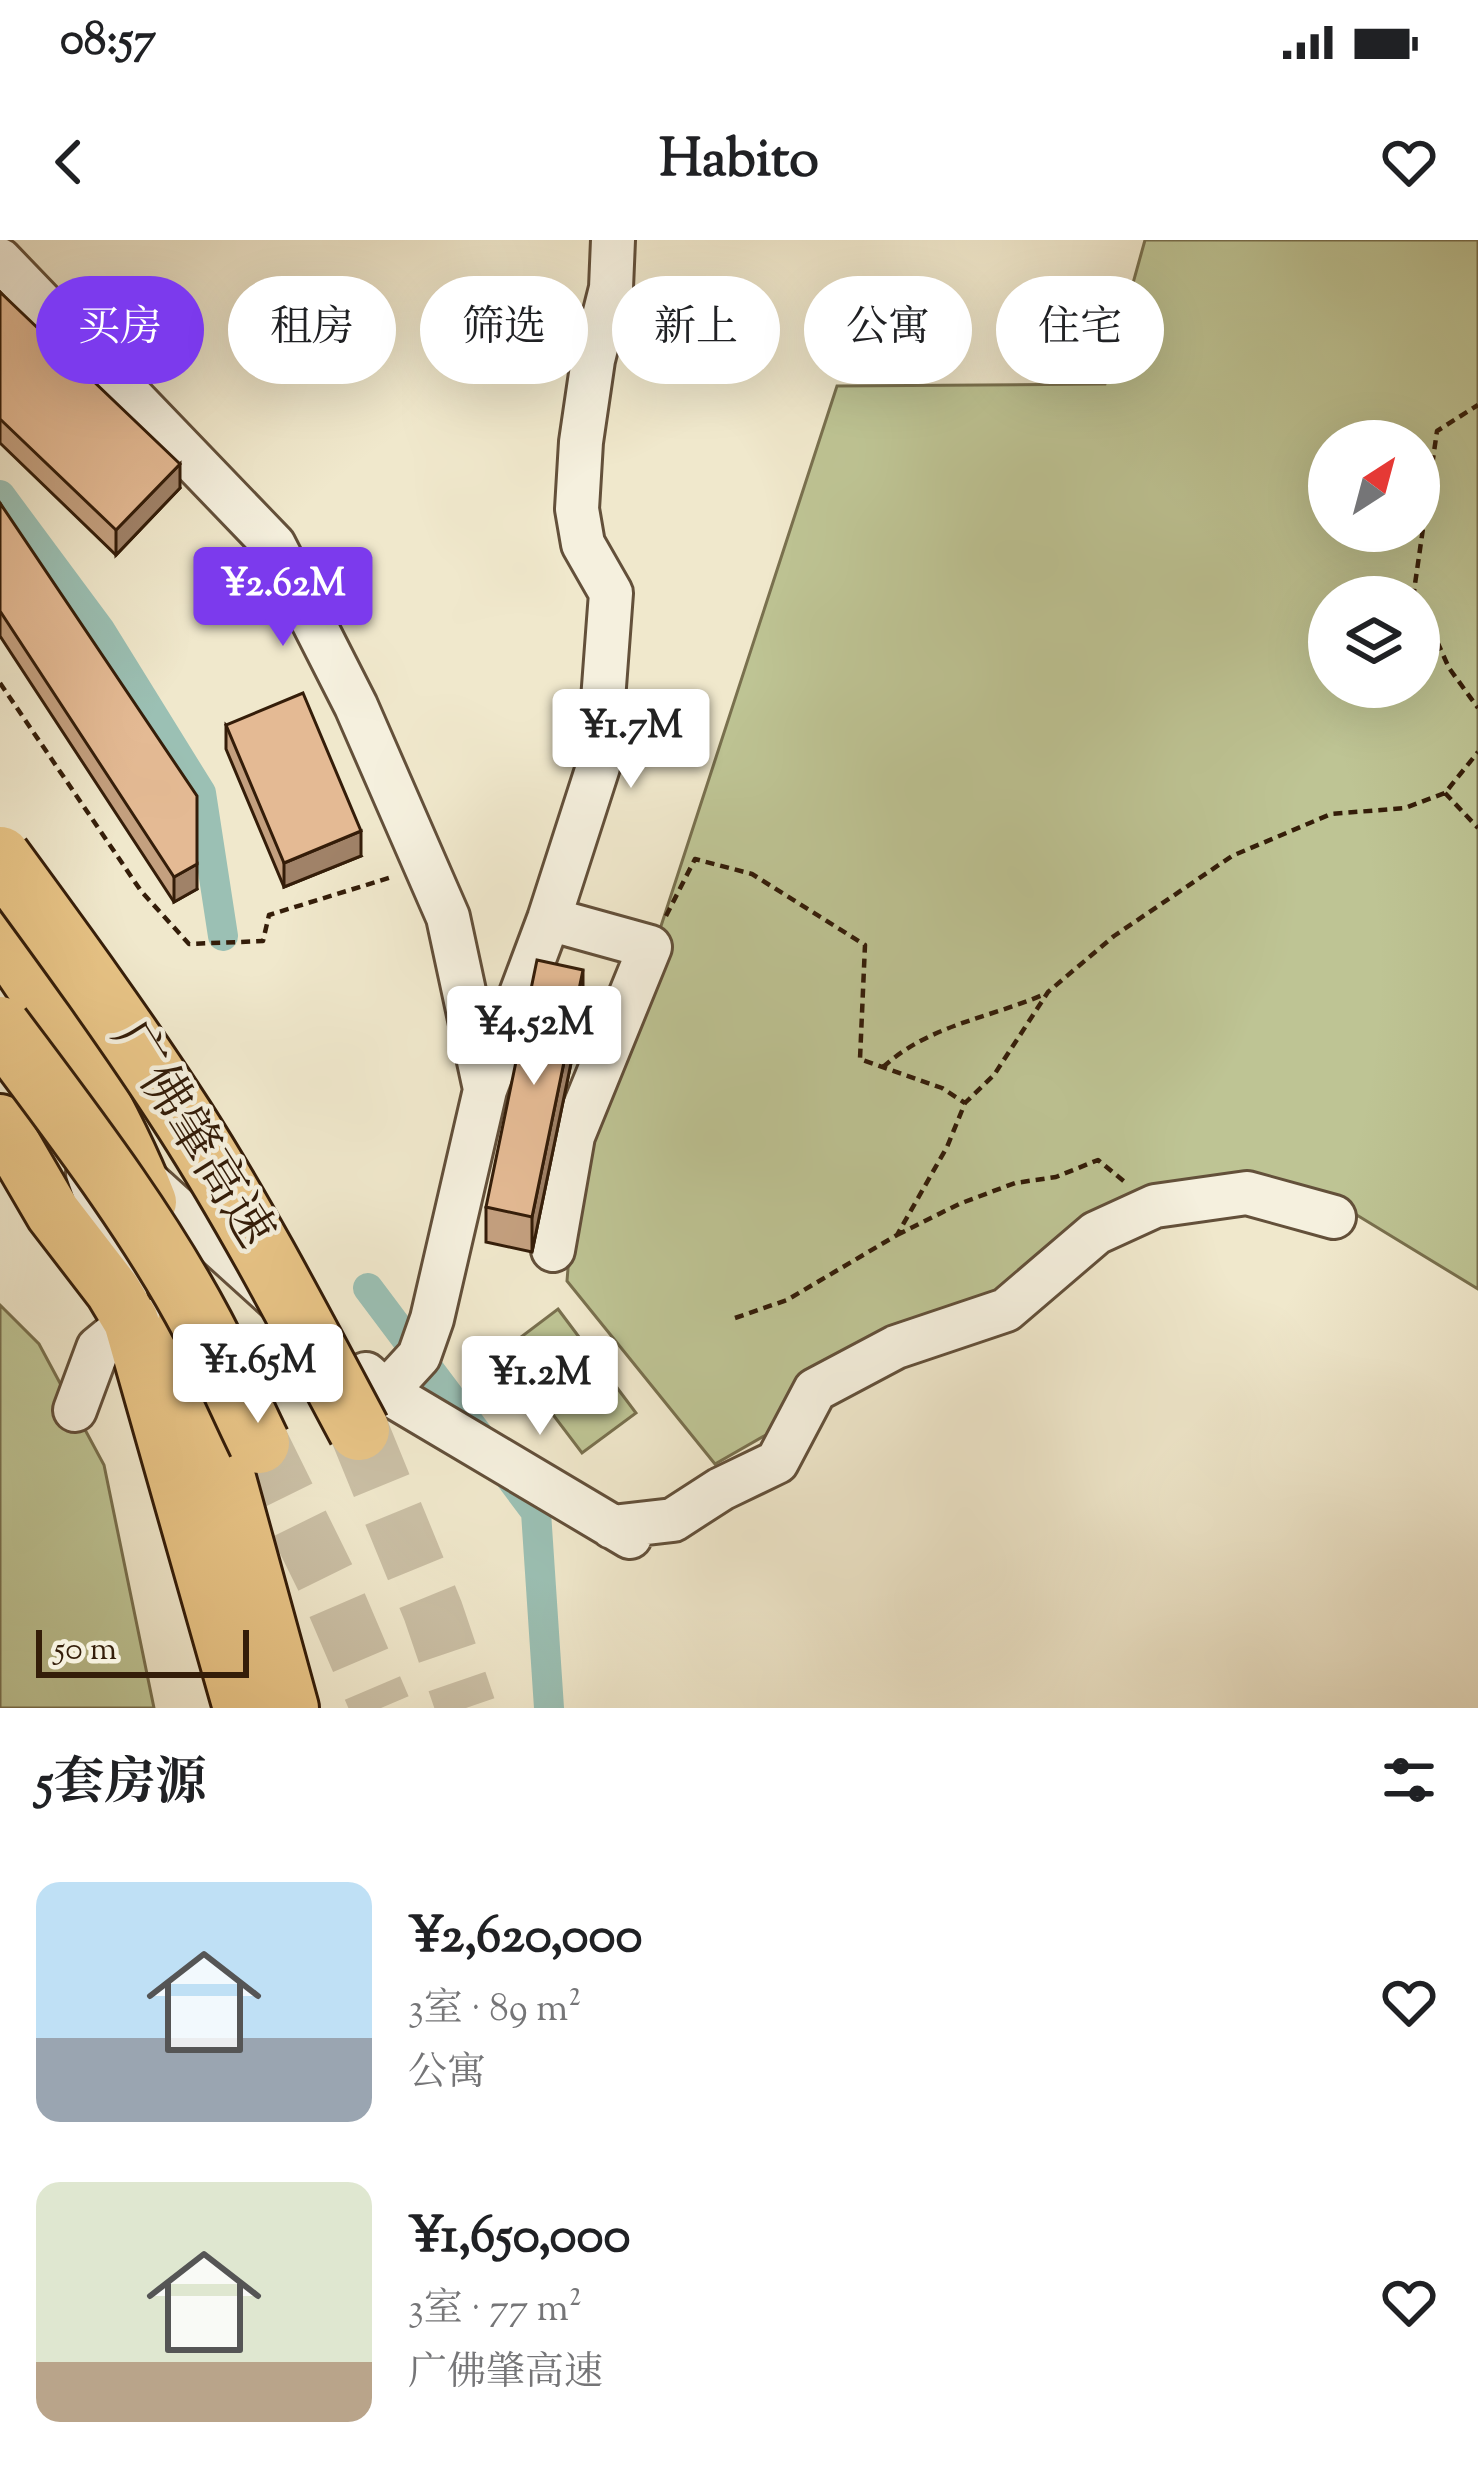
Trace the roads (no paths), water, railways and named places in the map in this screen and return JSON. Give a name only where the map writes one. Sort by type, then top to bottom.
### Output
[{"type":"highway","name":"广佛肇高速","points":[[0,856],[91,981],[184,1120],[267,1257],[372,1411]]},
{"type":"highway","name":"广佛肇高速","points":[[0,1027],[79,1135],[178,1297],[202,1324],[259,1442]]},
{"type":"main road","points":[[0,938],[70,1048],[138,1173],[178,1297],[291,1708]]},
{"type":"main road","points":[[0,1122],[53,1213],[113,1291],[130,1322],[241,1708]]},
{"type":"main road","points":[[53,1213],[71,1219],[94,1215],[117,1199],[138,1173]]},
{"type":"street","points":[[372,1411],[425,1338],[485,1090],[549,919],[598,767],[611,593],[583,544],[577,508],[581,442],[593,360],[611,288],[613,240]]},
{"type":"street","points":[[0,260],[274,545],[356,706],[448,917],[485,1090]]},
{"type":"street","points":[[0,869],[43,923],[58,956],[138,1173],[372,1411],[449,1429],[611,1526],[673,1520],[721,1489],[777,1462],[815,1390],[896,1347],[1006,1310],[1096,1233],[1155,1206],[1247,1193],[1334,1217]]},
{"type":"street","points":[[549,919],[650,947],[573,1136],[553,1250]]},
{"type":"street","points":[[0,1027],[71,1136],[86,1169],[115,1249],[130,1322]]},
{"type":"street","points":[[75,1410],[98,1348],[130,1322],[178,1297]]},
{"type":"waterway","points":[[0,495],[100,630],[201,793],[223,936]]},
{"type":"waterway","points":[[368,1288],[536,1512],[549,1708]]},
{"type":"tunnel","points":[[359,1430],[433,1611],[466,1708]]},
{"type":"tunnel","points":[[259,1443],[326,1579],[381,1708]]}]
